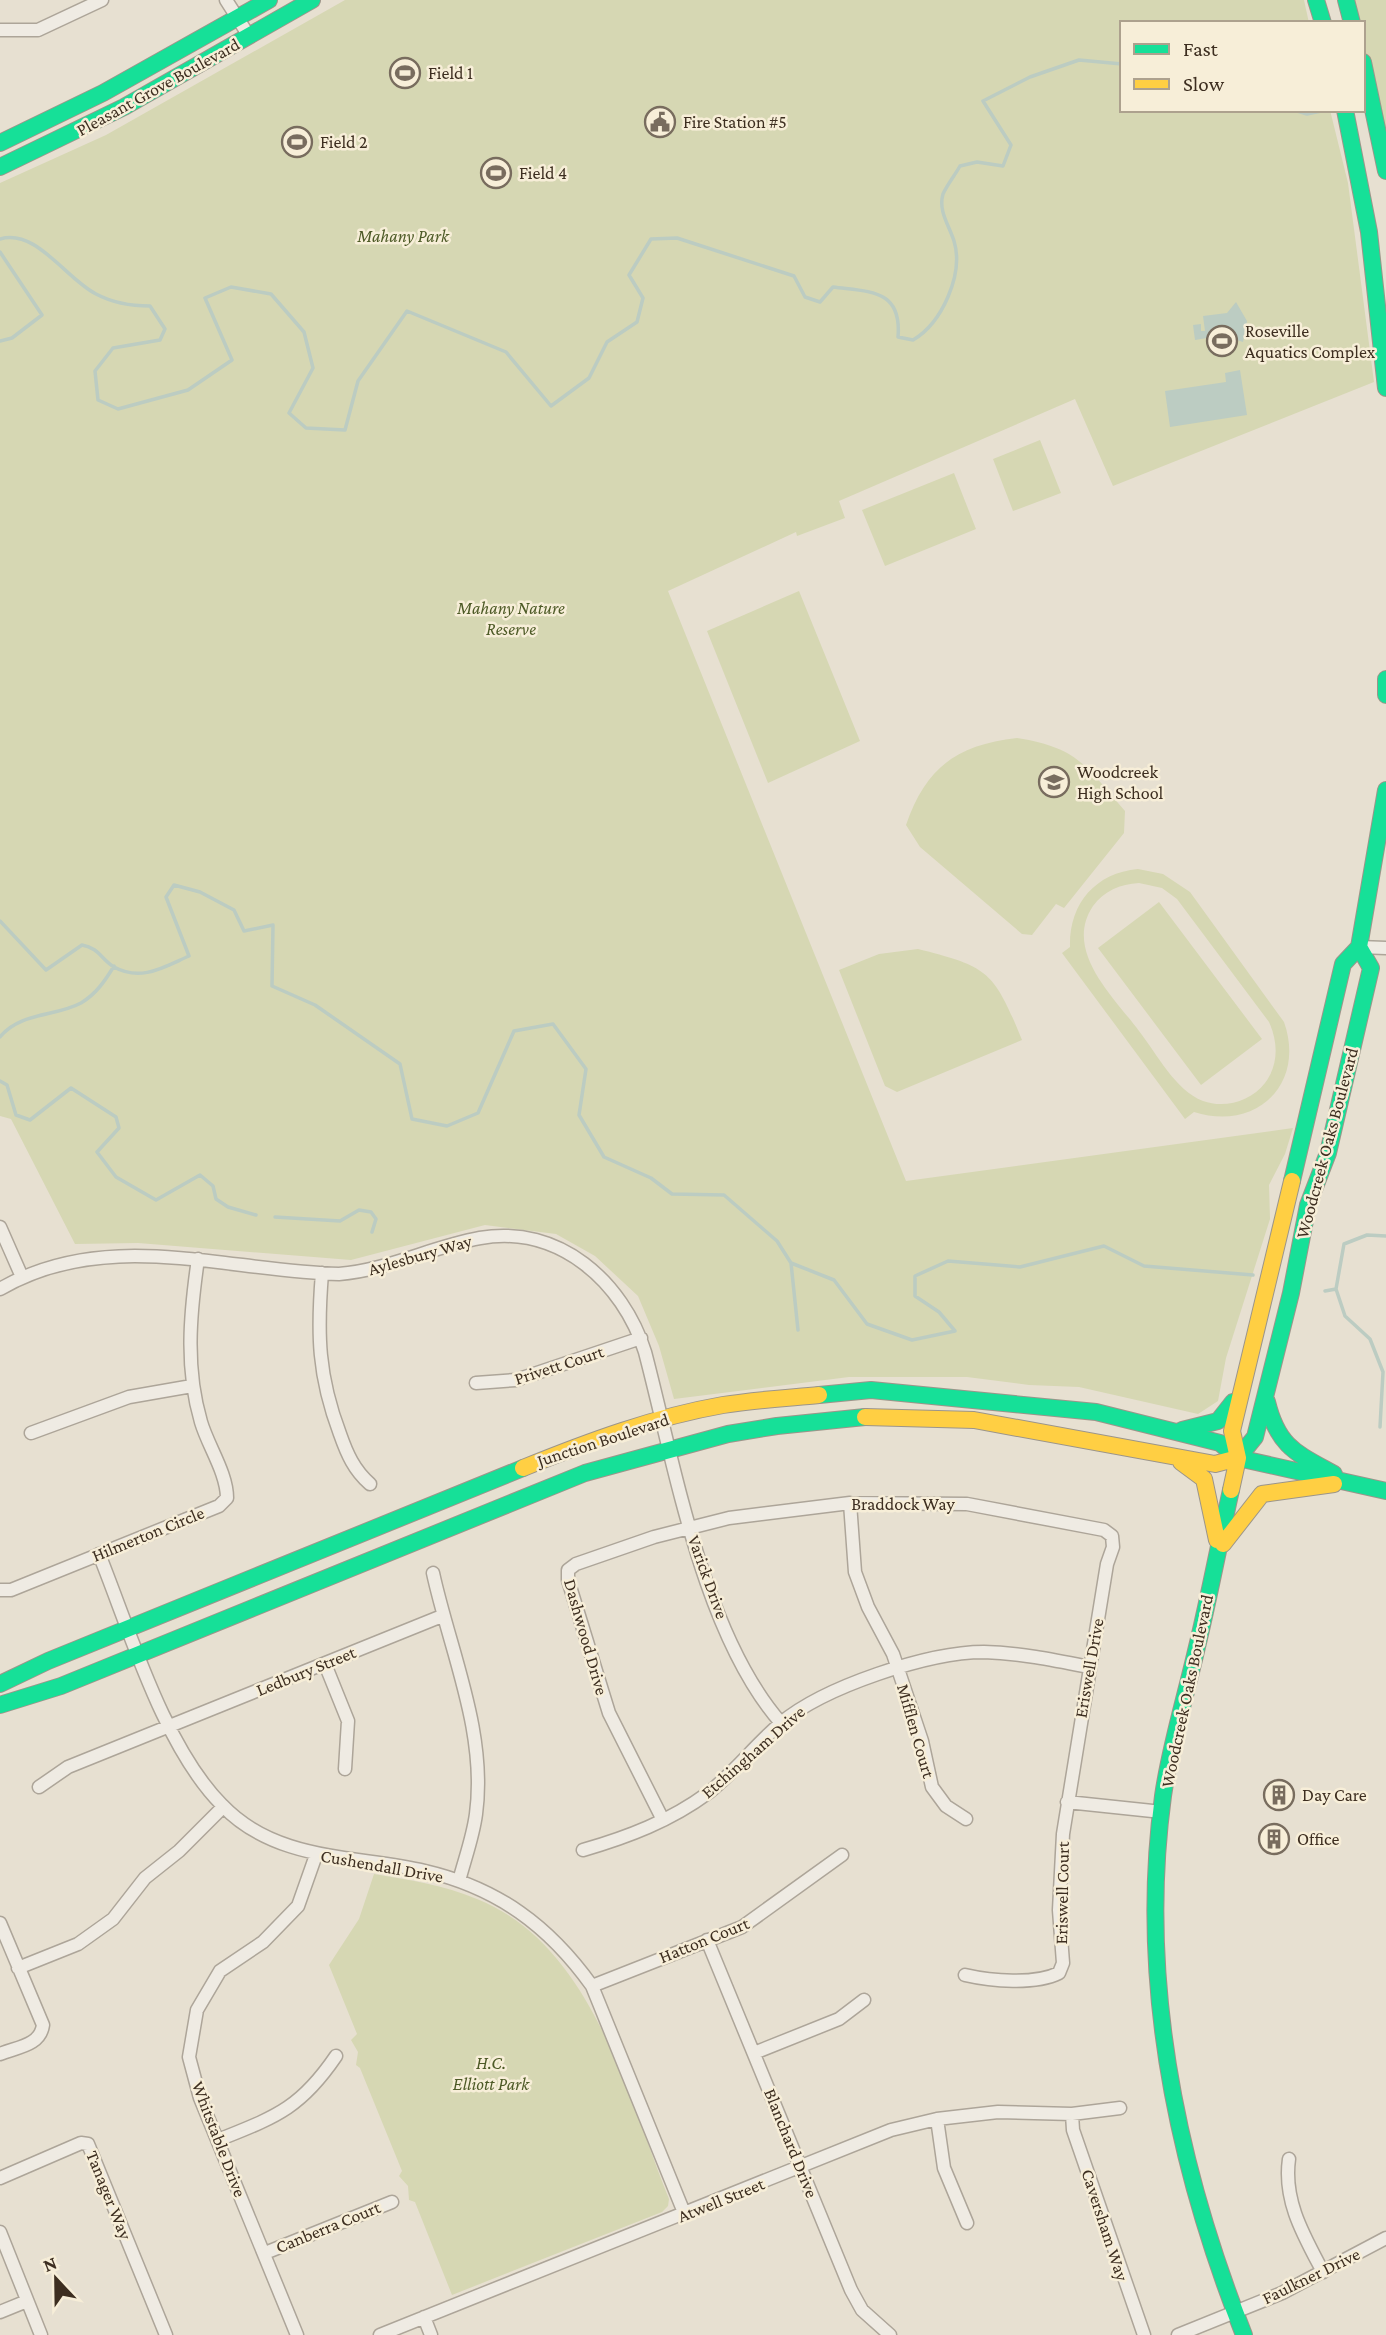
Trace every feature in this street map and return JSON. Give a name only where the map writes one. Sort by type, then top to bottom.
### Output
[{"type":"main road","name":"Pleasant Grove Boulevard","points":[[0,143],[64,115],[130,80],[269,0]]},
{"type":"main road","name":"Pleasant Grove Boulevard","points":[[0,167],[98,121],[312,0]]},
{"type":"main road","points":[[1316,0],[1321,21]]},
{"type":"main road","points":[[1346,0],[1351,21]]},
{"type":"main road","points":[[1365,72],[1386,172]]},
{"type":"main road","points":[[1345,112],[1361,181],[1383,315],[1386,388]]},
{"type":"main road","points":[[1386,679],[1386,695]]},
{"type":"main road","name":"Woodcreek Oaks Boulevard","points":[[1244,2335],[1201,2220],[1180,2142],[1163,2060],[1156,1983],[1155,1897],[1161,1812],[1177,1722],[1197,1648],[1238,1458],[1232,1431],[1343,964],[1359,947],[1386,790]]},
{"type":"main road","name":"Woodcreek Oaks Boulevard","points":[[1238,1458],[1255,1437],[1291,1293],[1308,1205],[1328,1153],[1371,968],[1359,947]]},
{"type":"main road","points":[[1176,1432],[1209,1426],[1225,1418],[1242,1387]]},
{"type":"main road","name":"Junction Boulevard","points":[[0,1684],[521,1467],[663,1419],[746,1402],[871,1391],[1096,1412],[1220,1443],[1238,1458],[1386,1491]]},
{"type":"main road","points":[[1266,1394],[1272,1426],[1282,1443],[1349,1483]]},
{"type":"main road","name":"Junction Boulevard","points":[[0,1705],[61,1686],[538,1491],[670,1447],[777,1426],[927,1417],[1027,1427],[1215,1464],[1238,1458]]},
{"type":"main road","points":[[1175,1458],[1199,1472],[1204,1479],[1209,1490],[1219,1549]]},
{"type":"main road","points":[[1219,1549],[1262,1494],[1274,1490],[1349,1483]]},
{"type":"street","points":[[0,30],[37,30],[85,4],[102,0]]},
{"type":"street","points":[[226,0],[249,36]]},
{"type":"street","points":[[1359,947],[1386,948]]},
{"type":"street","points":[[0,1227],[22,1277]]},
{"type":"street","name":"Aylesbury Way","points":[[198,1259],[322,1273],[363,1272],[482,1237],[501,1236],[544,1243],[562,1250],[595,1270],[625,1304],[641,1338],[663,1419]]},
{"type":"street","points":[[0,1289],[22,1277],[57,1265],[98,1256],[141,1254],[198,1259]]},
{"type":"street","name":"Hilmerton Circle","points":[[0,1590],[11,1590],[219,1506],[227,1498],[227,1487],[206,1439],[192,1386],[191,1331],[198,1259]]},
{"type":"street","points":[[322,1273],[318,1338],[322,1377],[349,1456],[360,1475],[370,1484]]},
{"type":"street","name":"Privett Court","points":[[476,1383],[516,1380],[641,1338]]},
{"type":"street","points":[[31,1433],[129,1397],[192,1386]]},
{"type":"street","name":"Varick Drive","points":[[663,1419],[707,1583],[749,1680],[781,1723]]},
{"type":"street","name":"Braddock Way","points":[[691,1527],[769,1511],[850,1503],[919,1501],[967,1504],[1104,1530],[1112,1536]]},
{"type":"street","name":"Mifflen Court","points":[[850,1503],[855,1572],[898,1669],[922,1741],[932,1787],[946,1806],[966,1819]]},
{"type":"street","name":"Dashwood Drive","points":[[663,1820],[621,1740],[600,1690],[568,1570],[618,1549],[691,1527]]},
{"type":"street","name":"Eriswell Drive","points":[[1067,1801],[1107,1564],[1113,1547],[1112,1536]]},
{"type":"street","name":"Cushendall Drive","points":[[99,1554],[169,1727],[195,1775],[223,1807],[267,1837],[316,1855],[425,1871],[459,1881],[506,1901],[569,1954],[592,1986],[685,2215]]},
{"type":"street","points":[[433,1573],[442,1616],[471,1713],[477,1772],[477,1812],[470,1849],[459,1881]]},
{"type":"street","name":"Ledbury Street","points":[[39,1787],[68,1767],[442,1616]]},
{"type":"street","name":"Etchingham Drive","points":[[583,1850],[640,1831],[709,1792],[781,1723],[829,1693],[930,1659],[982,1652],[1041,1657],[1089,1667]]},
{"type":"street","points":[[324,1664],[348,1721],[345,1769]]},
{"type":"street","points":[[1067,1801],[1161,1812]]},
{"type":"street","name":"Eriswell Court","points":[[965,1975],[1006,1981],[1051,1977],[1059,1973],[1063,1964],[1059,1910],[1067,1801]]},
{"type":"street","points":[[18,1968],[78,1944],[113,1919],[145,1878],[180,1851],[223,1807]]},
{"type":"street","name":"Whitstable Drive","points":[[297,2335],[200,2098],[189,2057],[197,2010],[220,1971],[263,1942],[298,1906],[316,1855]]},
{"type":"street","name":"Hatton Court","points":[[592,1986],[759,1917],[842,1855]]},
{"type":"street","points":[[0,1923],[43,2025],[41,2035],[34,2042],[0,2054]]},
{"type":"street","name":"Blanchard Drive","points":[[707,1940],[851,2290],[862,2309],[890,2335]]},
{"type":"street","points":[[754,2053],[839,2019],[864,2000]]},
{"type":"street","points":[[218,2140],[276,2117],[296,2104],[316,2086],[336,2056]]},
{"type":"street","name":"Atwell Street","points":[[380,2335],[685,2215],[891,2130],[937,2119],[1026,2110],[1072,2114],[1120,2108]]},
{"type":"street","name":"Caversham Way","points":[[1072,2114],[1073,2130],[1144,2335]]},
{"type":"street","points":[[937,2119],[944,2168],[967,2223]]},
{"type":"street","name":"Tanager Way","points":[[0,2178],[81,2143],[88,2144],[166,2335]]},
{"type":"street","points":[[1289,2159],[1289,2191],[1295,2217],[1323,2272]]},
{"type":"street","name":"Canberra Court","points":[[265,2253],[392,2202]]},
{"type":"street","points":[[0,2232],[41,2335]]},
{"type":"street","name":"Faulkner Drive","points":[[1235,2312],[1323,2272],[1386,2238]]},
{"type":"street","points":[[0,2312],[27,2301]]},
{"type":"street","points":[[1178,2335],[1235,2312]]},
{"type":"street","points":[[424,2317],[431,2335]]},
{"type":"green space","points":[[345,0],[1304,0],[1309,21],[1120,21],[1120,112],[1330,112],[1348,183],[1374,382],[1113,486],[1075,399],[839,501],[845,518],[797,536],[796,532],[668,591],[906,1181],[1293,1128],[1285,1154],[1269,1185],[1270,1219],[1226,1358],[1218,1401],[1198,1414],[1079,1387],[1029,1385],[967,1377],[849,1377],[674,1399],[659,1346],[638,1296],[595,1256],[556,1234],[485,1225],[351,1260],[138,1243],[75,1244],[11,1119],[0,1116],[0,183],[106,135]]},
{"type":"green space","points":[[1353,0],[1386,0],[1386,136],[1365,48],[1365,21],[1358,21]]},
{"type":"green space","points":[[1040,440],[1061,493],[1013,511],[993,459]]},
{"type":"green space","points":[[954,473],[976,529],[885,566],[862,510]]},
{"type":"green space","points":[[799,591],[860,741],[768,783],[707,631]]},
{"type":"green space","points":[[1017,738],[1055,747],[1069,754],[1090,771],[1125,811],[1124,833],[1064,908],[1056,904],[1032,935],[1022,934],[920,847],[906,825],[923,788],[946,762],[977,746]]},
{"type":"green space","points":[[1138,869],[1163,874],[1190,892],[1284,1022],[1289,1044],[1288,1065],[1282,1083],[1271,1098],[1256,1109],[1237,1115],[1217,1116],[1194,1112],[1185,1119],[1062,953],[1070,947],[1074,917],[1088,893],[1097,884],[1123,872]],"holes":[[[1139,883],[1162,888],[1177,899],[1269,1022],[1272,1030],[1276,1053],[1270,1076],[1252,1095],[1237,1102],[1211,1103],[1184,1089],[1095,973],[1088,956],[1084,940],[1085,923],[1093,906],[1102,896],[1113,889]]]},
{"type":"green space","points":[[1159,902],[1262,1039],[1201,1085],[1098,948]]},
{"type":"green space","points":[[918,949],[961,961],[986,976],[1004,1000],[1022,1040],[897,1092],[885,1086],[839,970],[879,954]]},
{"type":"green space","name":"H.C. Elliott Park","points":[[374,1874],[439,1887],[477,1899],[517,1921],[550,1951],[577,1986],[620,2070],[669,2199],[668,2206],[662,2212],[452,2295],[415,2202],[409,2200],[408,2186],[399,2176],[402,2171],[360,2068],[356,2065],[358,2052],[351,2040],[357,2034],[329,1965],[359,1919]]},
{"type":"shaded area","points":[[1236,302],[1247,321],[1243,342],[1225,336],[1226,349],[1209,352],[1207,338],[1195,340],[1193,325],[1201,324],[1201,331],[1205,331],[1203,316],[1227,313]]},
{"type":"shaded area","points":[[1240,370],[1247,415],[1170,427],[1165,391],[1226,382],[1225,373]]},
{"type":"waterway","points":[[0,239],[26,241],[102,297],[122,303],[150,306],[165,329],[160,340],[113,348],[95,371],[98,400],[118,409],[188,390],[232,360],[205,298],[231,287],[271,294],[304,332],[313,368],[289,413],[306,428],[345,430],[358,381],[407,311],[506,352],[551,406],[589,378],[607,342],[637,322],[643,298],[629,275],[651,239],[677,238],[794,276],[805,297],[820,302],[833,287],[871,292],[889,301],[895,310],[898,337],[913,340],[933,322],[941,310],[956,268],[954,241],[943,212],[943,194],[960,166],[977,162],[1003,166],[1011,145],[983,101],[1030,77],[1079,60],[1120,64]]},
{"type":"waterway","points":[[1300,112],[1316,112]]},
{"type":"waterway","points":[[0,252],[42,315],[12,338],[0,341]]},
{"type":"waterway","points":[[0,921],[46,970],[82,945],[96,951],[114,967],[134,973],[152,971],[189,956],[166,897],[174,885],[200,892],[234,910],[244,931],[273,925],[272,986],[315,1005],[400,1064],[412,1119],[447,1126],[478,1113],[514,1031],[553,1024],[586,1069],[579,1115],[604,1157],[651,1178],[672,1194],[724,1195],[777,1241],[791,1263],[834,1280],[867,1324],[912,1340],[955,1331],[939,1312],[915,1296],[915,1276],[948,1261],[1020,1267],[1104,1246],[1144,1266],[1253,1275]]},
{"type":"waterway","points":[[0,1037],[17,1023],[81,1003],[100,987],[114,966]]},
{"type":"waterway","points":[[0,1081],[7,1085],[16,1115],[30,1120],[71,1088],[116,1117],[119,1128],[97,1152],[116,1177],[156,1200],[200,1175],[213,1186],[216,1199],[228,1207],[256,1215]]},
{"type":"waterway","points":[[275,1217],[340,1221],[359,1210],[371,1212],[376,1219],[372,1232]]},
{"type":"waterway","points":[[1325,1291],[1336,1289],[1344,1244],[1367,1235],[1386,1236]]},
{"type":"waterway","points":[[791,1263],[798,1330]]},
{"type":"waterway","points":[[1336,1289],[1345,1316],[1370,1339],[1383,1372],[1380,1427]]},
{"type":"traffic: fast","points":[[0,143],[103,93],[269,0]]},
{"type":"traffic: fast","points":[[0,167],[124,107],[312,0]]},
{"type":"traffic: fast","points":[[1316,0],[1322,21]]},
{"type":"traffic: fast","points":[[1346,0],[1351,21]]},
{"type":"traffic: fast","points":[[1365,71],[1386,171]]},
{"type":"traffic: fast","points":[[1345,112],[1369,232],[1386,388]]},
{"type":"traffic: fast","points":[[1386,679],[1386,695]]},
{"type":"traffic: fast","points":[[1292,1181],[1343,964],[1359,947],[1386,790]]},
{"type":"traffic: fast","points":[[1238,1458],[1255,1437],[1291,1293],[1308,1205],[1328,1153],[1371,968],[1359,947]]},
{"type":"traffic: fast","points":[[819,1395],[871,1390],[1096,1412],[1220,1443],[1238,1458],[1386,1491]]},
{"type":"traffic: fast","points":[[1182,1430],[1218,1421],[1233,1402]]},
{"type":"traffic: fast","points":[[1267,1402],[1277,1429],[1290,1447],[1334,1474]]},
{"type":"traffic: fast","points":[[0,1705],[61,1686],[585,1473],[728,1434],[865,1417]]},
{"type":"traffic: fast","points":[[0,1684],[48,1661],[523,1468]]},
{"type":"traffic: fast","points":[[1231,1490],[1166,1778],[1157,1865],[1156,1934],[1160,2002],[1182,2138],[1199,2204],[1244,2335]]},
{"type":"traffic: slow","points":[[1231,1490],[1238,1458],[1232,1431],[1292,1181]]},
{"type":"traffic: slow","points":[[523,1468],[596,1440],[672,1416],[735,1403],[819,1395]]},
{"type":"traffic: slow","points":[[865,1417],[974,1420],[1215,1464],[1238,1458]]},
{"type":"traffic: slow","points":[[1181,1462],[1204,1479],[1217,1540]]},
{"type":"traffic: slow","points":[[1223,1544],[1262,1494],[1334,1484]]},
{"type":"place","name":"Field 1","points":[[405,73]]},
{"type":"place","name":"Fire Station #5","points":[[660,122]]},
{"type":"place","name":"Field 2","points":[[297,142]]},
{"type":"place","name":"Field 4","points":[[496,173]]},
{"type":"place","name":"Roseville Aquatics Complex","points":[[1222,341]]},
{"type":"place","name":"Woodcreek High School","points":[[1054,782]]},
{"type":"place","name":"Day Care","points":[[1279,1795]]},
{"type":"place","name":"Office","points":[[1274,1839]]},
{"type":"park label","name":"Mahany Park","points":[[403,236]]},
{"type":"park label","name":"Mahany Nature Reserve","points":[[511,618]]}]
